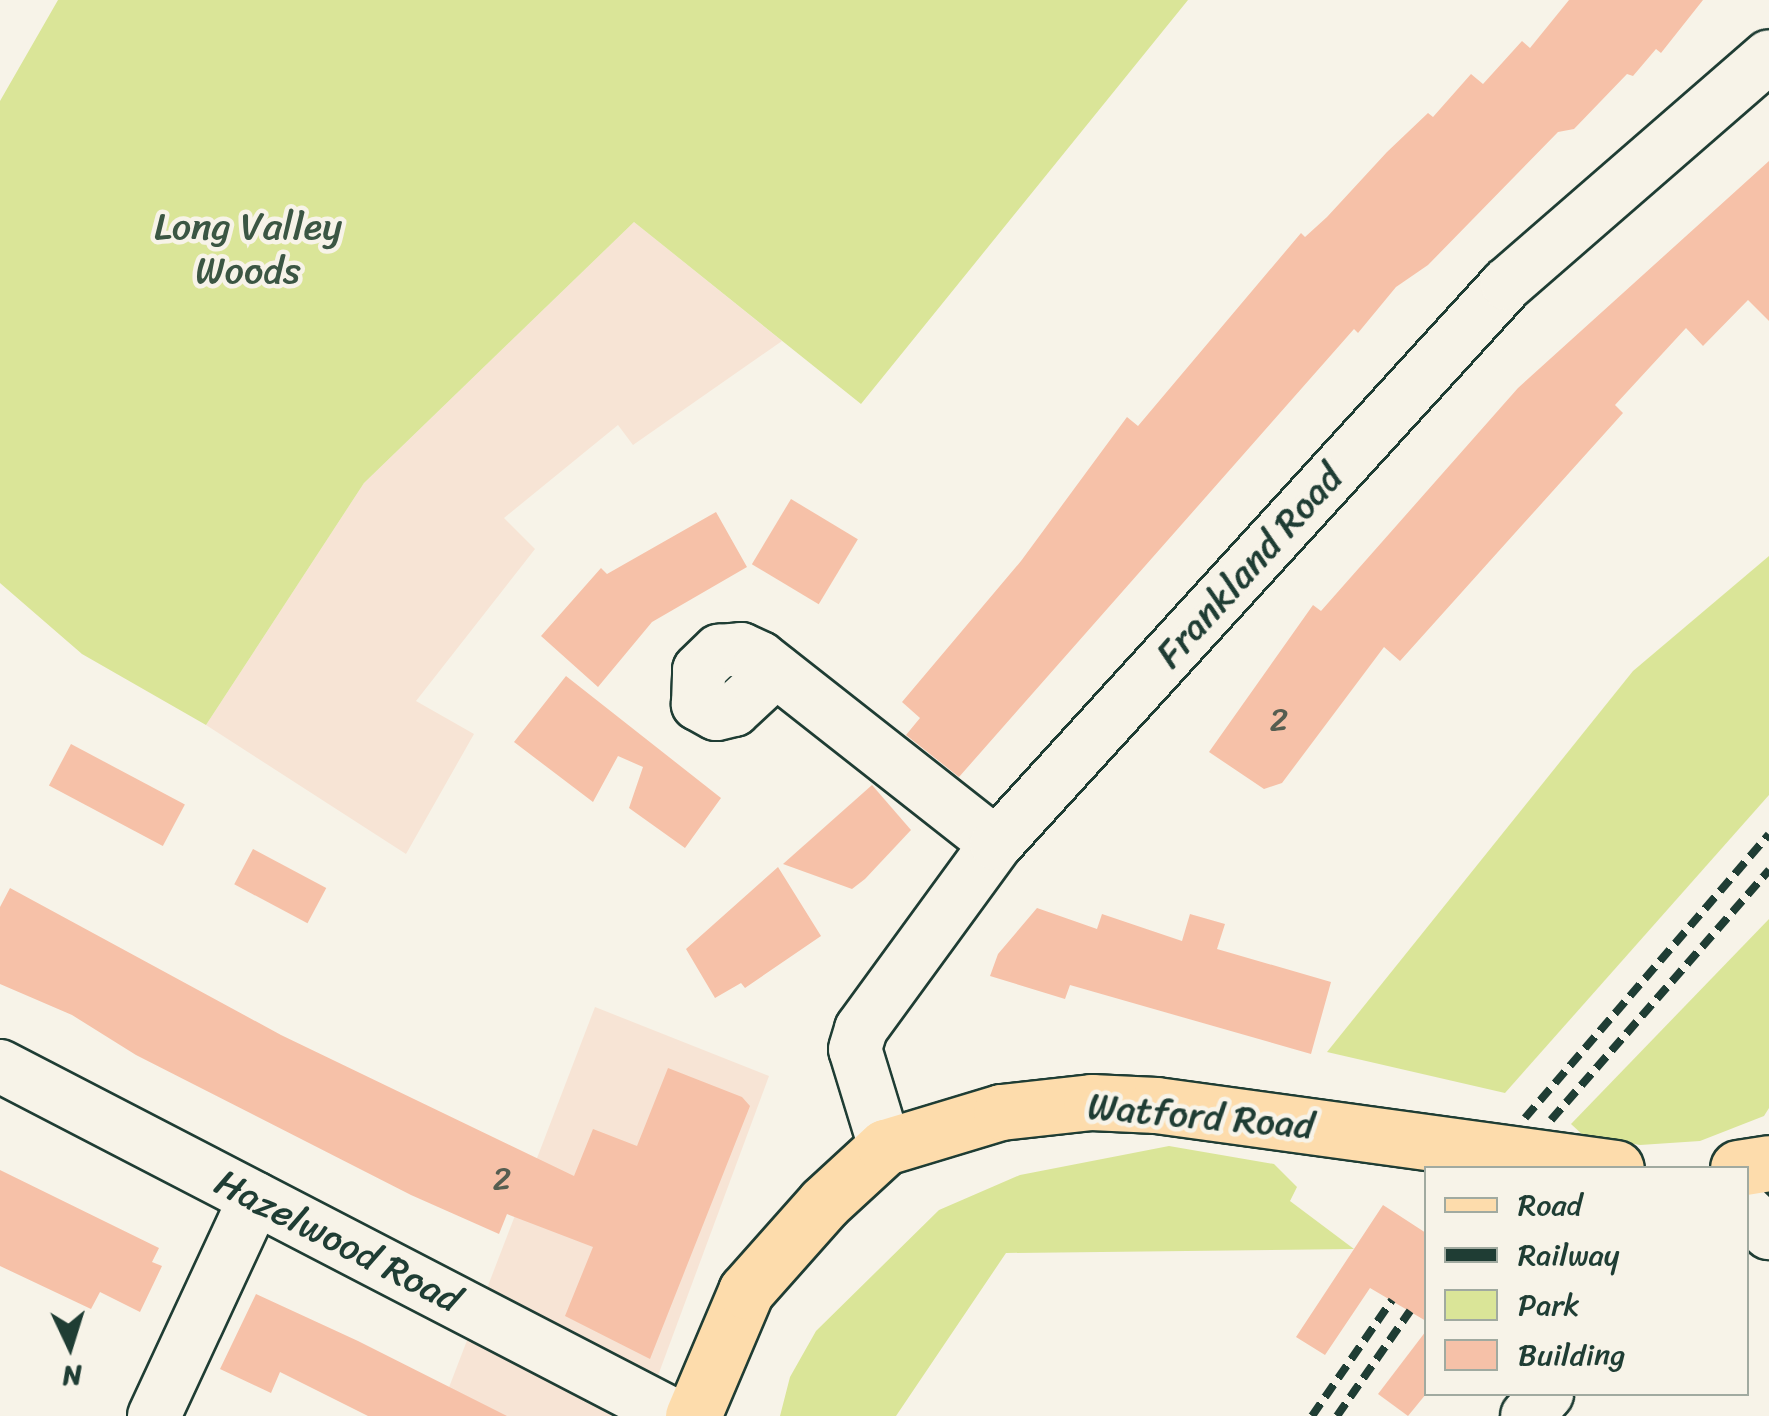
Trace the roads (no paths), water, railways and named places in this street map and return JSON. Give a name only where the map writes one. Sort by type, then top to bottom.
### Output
[{"type":"main road","name":"Watford Road","points":[[693,1416],[746,1290],[824,1204],[885,1147],[1001,1112],[1090,1102],[1175,1107],[1602,1166]]},
{"type":"street","name":"Frankland Road","points":[[885,1147],[854,1049],[861,1029],[996,844],[1507,284],[1769,56]]},
{"type":"street","points":[[776,672],[996,844]]},
{"type":"street","name":"Hazelwood Road","points":[[0,1066],[675,1416]]},
{"type":"street","points":[[154,1416],[256,1198]]},
{"type":"street","points":[[1749,1214],[1769,1233]]},
{"type":"street","points":[[1527,1416],[1544,1396]]},
{"type":"railway","points":[[1525,1118],[1769,834]]},
{"type":"railway","points":[[1551,1120],[1769,870]]},
{"type":"railway","points":[[1312,1416],[1392,1300]]},
{"type":"railway","points":[[1337,1416],[1410,1311]]},
{"type":"park label","name":"Long Valley Woods","points":[[248,249]]}]
